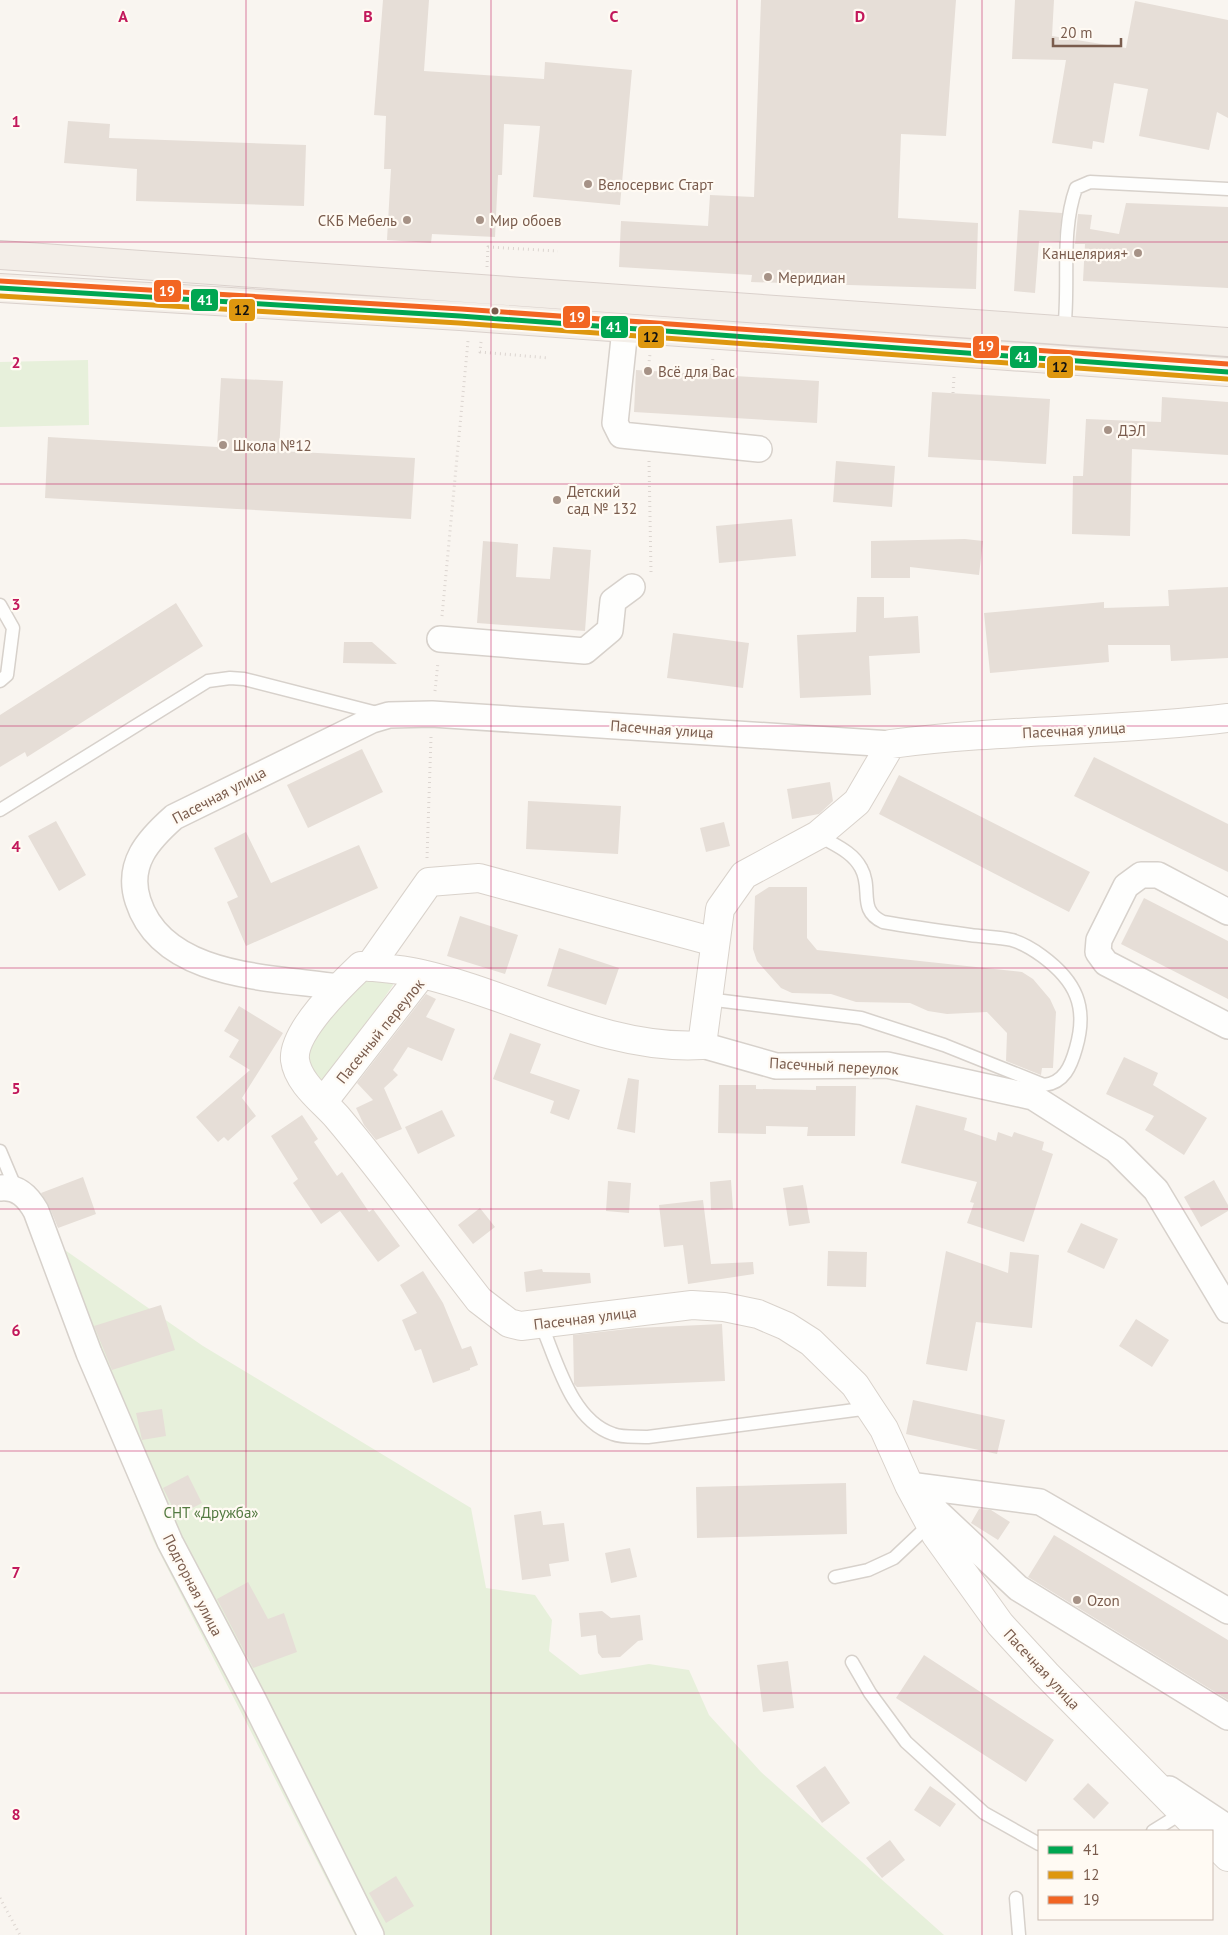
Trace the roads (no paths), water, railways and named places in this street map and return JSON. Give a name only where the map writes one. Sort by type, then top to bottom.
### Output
[{"type":"main road","points":[[0,255],[1228,342]]},
{"type":"main road","points":[[0,288],[625,329],[1228,372]]},
{"type":"street","points":[[625,329],[615,422],[621,435],[759,449]]},
{"type":"street","points":[[440,639],[584,650],[610,630],[613,601],[641,582]]},
{"type":"street","name":"Пасечная улица","points":[[339,987],[235,972],[200,963],[179,952],[160,938],[141,912],[133,887],[138,861],[150,839],[174,817],[372,720],[389,715],[432,714],[891,744],[953,736],[1161,726],[1228,718]]},
{"type":"street","points":[[702,1045],[720,908],[744,875],[818,835],[857,802],[891,744]]},
{"type":"street","points":[[1228,912],[1158,875],[1141,875],[1126,886],[1099,940],[1098,952],[1106,963],[1228,1026]]},
{"type":"street","points":[[422,974],[368,967],[429,882],[479,878],[715,942]]},
{"type":"street","name":"Пасечная улица","points":[[368,967],[361,966],[339,987],[316,1014],[297,1045],[295,1060],[301,1076],[479,1300],[509,1323],[521,1326],[692,1305],[724,1307],[758,1314],[786,1326],[811,1342],[855,1385],[884,1429],[909,1485],[930,1524],[1000,1624],[1046,1674],[1200,1830]]},
{"type":"street","name":"Пасечный переулок","points":[[323,1102],[422,974],[630,1040],[676,1047],[702,1045],[776,1066],[887,1065],[1033,1097],[1116,1150],[1156,1190],[1228,1310]]},
{"type":"street","name":"Подгорная улица","points":[[8,1189],[24,1194],[36,1211],[89,1353],[170,1542],[254,1700],[371,1935]]},
{"type":"street","points":[[909,1485],[1040,1502],[1228,1611]]},
{"type":"street","name":"Пасечная улица","points":[[909,1485],[1018,1588],[1228,1716]]},
{"type":"street","points":[[1138,1768],[1228,1828]]},
{"type":"street","points":[[1213,1843],[1228,1857]]},
{"type":"lane","points":[[1064,331],[1067,233],[1071,202],[1076,188],[1090,182],[1228,189]]},
{"type":"lane","points":[[0,605],[13,628],[7,675],[0,681]]},
{"type":"lane","points":[[0,810],[208,681],[230,678],[244,679],[389,715]]},
{"type":"lane","points":[[707,999],[861,1018],[944,1045],[1044,1085],[1054,1084],[1062,1078],[1074,1054],[1080,1034],[1081,1017],[1077,995],[1069,979],[1036,952],[1013,941],[883,922],[876,919],[868,910],[866,878],[861,867],[851,853],[818,835]]},
{"type":"lane","points":[[0,1151],[8,1189]]},
{"type":"lane","points":[[542,1324],[575,1402],[585,1418],[597,1427],[615,1435],[648,1437],[870,1408]]},
{"type":"lane","points":[[835,1576],[868,1570],[894,1558],[930,1524]]},
{"type":"lane","points":[[852,1662],[870,1693],[906,1742],[984,1813],[1038,1843]]},
{"type":"lane","points":[[1155,1830],[1182,1812]]},
{"type":"lane","points":[[1016,1898],[1019,1935]]},
{"type":"place","name":"Велосервис Старт","points":[[588,184]]},
{"type":"place","name":"СКБ Мебель","points":[[407,220]]},
{"type":"place","name":"Мир обоев","points":[[480,220]]},
{"type":"place","name":"Канцелярия+","points":[[1138,253]]},
{"type":"place","name":"Меридиан","points":[[768,277]]},
{"type":"place","name":"Всё для Вас","points":[[648,371]]},
{"type":"place","name":"ДЭЛ","points":[[1108,430]]},
{"type":"place","name":"Школа №12","points":[[223,445]]},
{"type":"place","name":"Детский сад № 132","points":[[557,500]]},
{"type":"place","name":"Ozon","points":[[1077,1600]]},
{"type":"park label","name":"СНТ «Дружба»","points":[[211,1512]]}]
